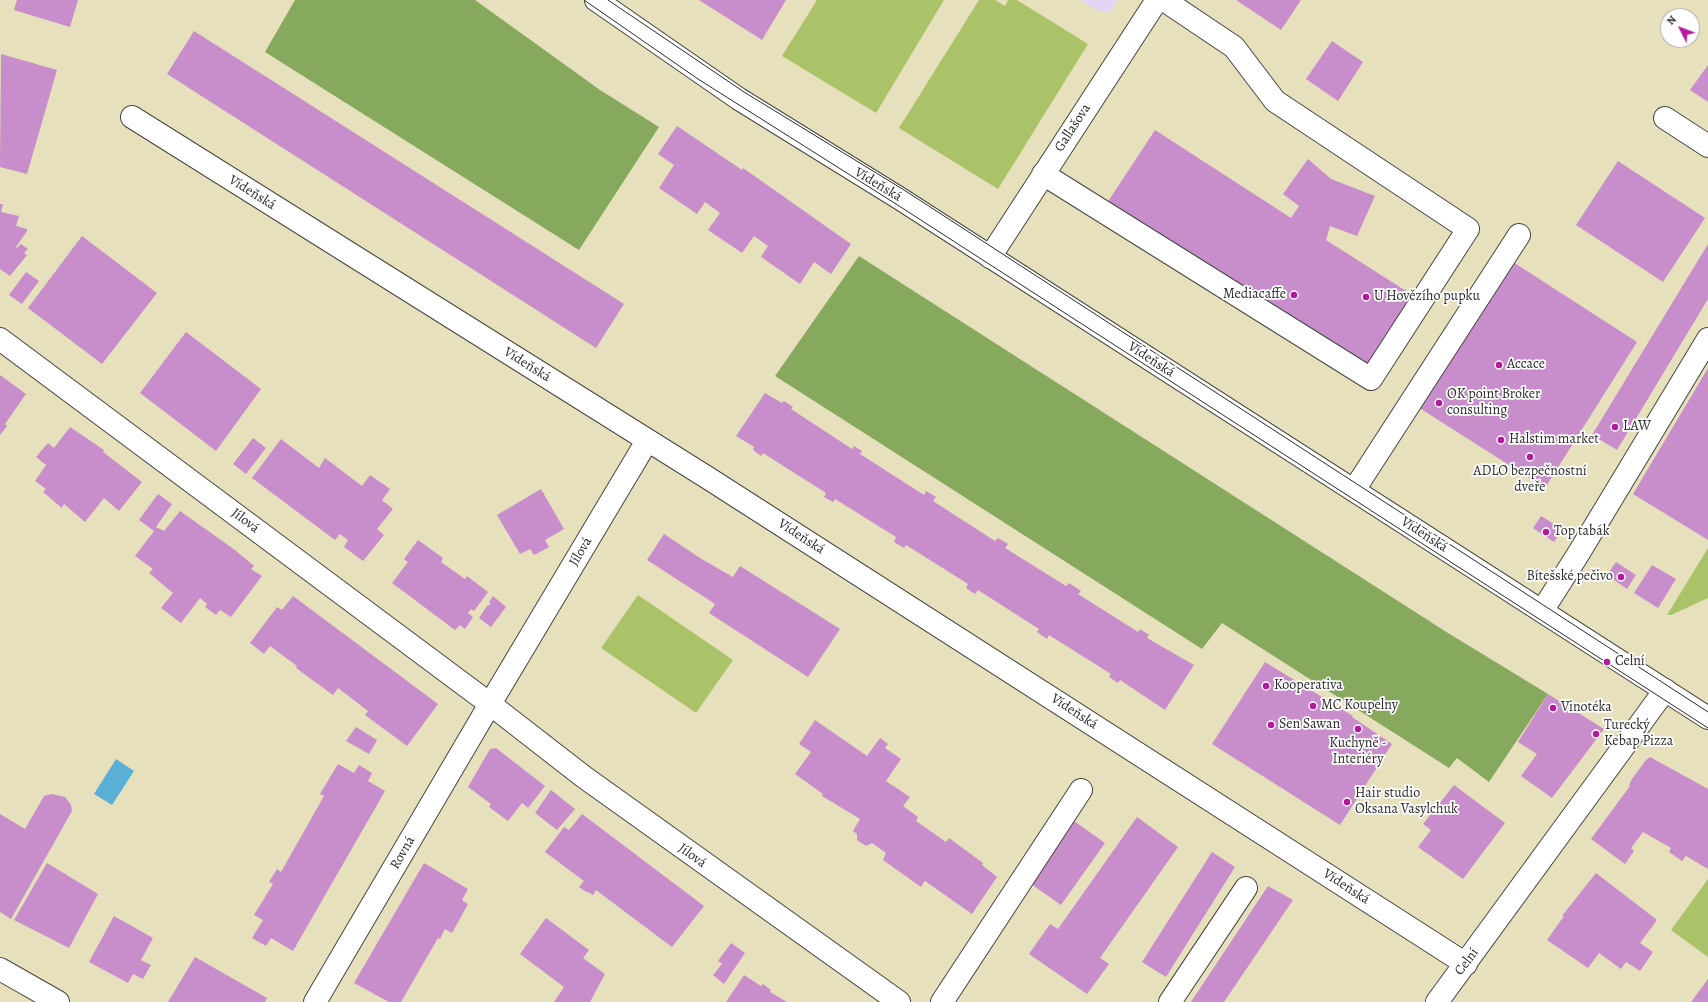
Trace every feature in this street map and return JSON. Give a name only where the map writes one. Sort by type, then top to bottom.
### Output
[{"type":"street","name":"Vídeňská","points":[[596,0],[739,99],[900,198],[1708,718]]},
{"type":"street","name":"Gallašova","points":[[990,257],[1157,0]]},
{"type":"street","points":[[1043,174],[1371,379],[1468,229],[1275,101],[1234,47],[1164,0]]},
{"type":"street","name":"Vídeňská","points":[[132,117],[728,491],[1466,964]]},
{"type":"street","points":[[1665,118],[1708,146]]},
{"type":"street","points":[[1354,490],[1519,235]]},
{"type":"street","name":"Jílová","points":[[0,339],[490,704],[590,782],[899,1002]]},
{"type":"street","points":[[1542,611],[1708,340]]},
{"type":"street","name":"Jílová","points":[[490,704],[648,441]]},
{"type":"street","name":"Celní","points":[[1437,1002],[1665,690]]},
{"type":"street","name":"Rovná","points":[[315,1002],[490,704]]},
{"type":"street","points":[[942,1002],[1081,790]]},
{"type":"street","points":[[1170,1002],[1246,888]]},
{"type":"street","points":[[0,969],[58,1002]]},
{"type":"shaded area","points":[[1080,0],[1118,0],[1110,12],[1097,10]]},
{"type":"green space","points":[[295,0],[475,0],[600,90],[659,127],[579,250],[265,52]]},
{"type":"green space","points":[[817,0],[944,0],[876,113],[782,56]]},
{"type":"green space","points":[[979,0],[995,0],[1005,6],[1008,0],[1017,0],[1088,44],[998,189],[899,128]]},
{"type":"green space","points":[[859,256],[1448,633],[1548,694],[1489,782],[1457,758],[1449,768],[1222,623],[1202,649],[775,376]]},
{"type":"green space","points":[[1708,548],[1708,598],[1671,615],[1667,615]]},
{"type":"green space","points":[[638,595],[733,660],[696,713],[601,648]]},
{"type":"green space","points":[[1708,879],[1708,957],[1671,930]]},
{"type":"water","points":[[116,759],[134,771],[112,805],[94,794]]},
{"type":"building","points":[[17,0],[78,0],[70,27],[14,10]]},
{"type":"building","points":[[699,0],[786,0],[762,40]]},
{"type":"building","points":[[1236,0],[1301,0],[1281,30]]},
{"type":"building","points":[[194,31],[624,304],[596,348],[167,74]]},
{"type":"building","points":[[1332,41],[1363,62],[1338,101],[1306,79]]},
{"type":"building","points":[[1,54],[57,70],[27,174],[0,167]]},
{"type":"building","points":[[1708,65],[1708,102],[1690,90]]},
{"type":"building","points":[[677,126],[742,170],[743,168],[851,244],[831,274],[814,262],[800,284],[761,257],[768,246],[754,236],[742,253],[708,230],[720,213],[705,202],[697,214],[659,188],[674,165],[658,154]]},
{"type":"building","points":[[1155,130],[1291,218],[1299,206],[1283,194],[1308,159],[1331,179],[1375,196],[1357,236],[1330,226],[1326,240],[1414,296],[1367,371],[1107,203]]},
{"type":"building","points":[[1618,161],[1705,218],[1663,282],[1576,225]]},
{"type":"building","points":[[0,204],[3,204],[1,212],[19,216],[16,226],[27,229],[16,247],[17,248],[21,244],[28,249],[24,253],[27,255],[10,276],[0,269]]},
{"type":"building","points":[[82,236],[157,293],[102,364],[28,308]]},
{"type":"building","points":[[1708,244],[1708,299],[1617,450],[1592,435]]},
{"type":"building","points":[[1513,262],[1637,342],[1545,488],[1418,407]]},
{"type":"building","points":[[26,272],[39,281],[22,304],[9,295]]},
{"type":"building","points":[[186,332],[261,389],[216,451],[140,393]]},
{"type":"building","points":[[1708,368],[1708,540],[1633,494]]},
{"type":"building","points":[[0,375],[26,394],[5,424],[7,426],[0,435]]},
{"type":"building","points":[[765,393],[782,403],[784,401],[793,407],[791,409],[852,449],[854,446],[862,451],[860,454],[924,495],[926,491],[936,497],[933,501],[995,541],[998,538],[1008,544],[1005,548],[1066,586],[1069,583],[1081,591],[1078,594],[1138,632],[1140,629],[1149,635],[1147,638],[1194,665],[1165,710],[1120,680],[1118,683],[1109,677],[1111,674],[1049,635],[1047,639],[1037,632],[1039,629],[978,590],[975,594],[966,588],[968,584],[906,545],[904,548],[894,542],[896,537],[835,499],[833,502],[824,497],[826,493],[763,453],[761,456],[753,450],[754,447],[736,436]]},
{"type":"building","points":[[70,427],[104,450],[103,452],[142,482],[119,511],[104,498],[85,522],[64,504],[62,508],[43,492],[46,489],[35,481],[46,465],[36,457],[48,443],[54,448]]},
{"type":"building","points":[[253,438],[266,448],[246,474],[233,464]]},
{"type":"building","points":[[281,439],[319,468],[325,458],[362,486],[370,475],[390,489],[382,500],[393,509],[377,529],[384,535],[363,561],[344,547],[348,540],[340,534],[335,540],[252,478]]},
{"type":"building","points":[[541,489],[564,529],[545,540],[549,547],[534,555],[530,549],[520,554],[497,515]]},
{"type":"building","points":[[158,494],[172,504],[156,527],[164,531],[180,511],[235,550],[254,566],[251,569],[262,576],[231,617],[220,610],[216,615],[205,607],[207,604],[200,598],[181,623],[161,608],[173,593],[149,573],[153,569],[135,556],[154,531],[139,520]]},
{"type":"building","points":[[1541,516],[1562,529],[1554,542],[1533,528]]},
{"type":"building","points":[[664,534],[700,558],[733,577],[740,566],[840,629],[808,677],[709,613],[715,604],[647,560]]},
{"type":"building","points":[[418,540],[443,558],[441,562],[465,579],[467,576],[488,592],[474,611],[471,609],[468,613],[473,617],[465,629],[460,625],[455,630],[392,583],[408,562],[404,559]]},
{"type":"building","points":[[1616,562],[1636,575],[1627,589],[1607,575]]},
{"type":"building","points":[[1652,565],[1676,579],[1658,608],[1634,593]]},
{"type":"building","points":[[293,596],[438,704],[407,746],[365,715],[368,711],[338,688],[333,695],[296,668],[297,666],[270,646],[264,654],[250,643],[277,607],[282,610]]},
{"type":"building","points":[[493,596],[506,607],[491,627],[479,618],[487,606],[491,604],[489,602]]},
{"type":"building","points":[[1265,662],[1353,716],[1352,717],[1392,744],[1340,825],[1212,744]]},
{"type":"building","points":[[1548,694],[1604,729],[1552,798],[1521,776],[1537,754],[1518,742]]},
{"type":"building","points":[[815,720],[867,756],[880,738],[888,744],[885,748],[901,759],[886,781],[910,797],[903,806],[918,817],[916,821],[946,842],[949,838],[983,863],[982,865],[997,877],[972,914],[925,881],[921,887],[883,860],[886,853],[872,843],[866,846],[857,840],[857,834],[853,831],[860,819],[822,796],[823,794],[795,774],[811,752],[799,744]]},
{"type":"building","points":[[356,727],[377,740],[369,754],[346,741]]},
{"type":"building","points":[[496,748],[545,786],[528,808],[522,803],[508,821],[489,807],[491,804],[468,787],[490,749]]},
{"type":"building","points":[[1650,757],[1708,789],[1708,869],[1686,856],[1682,861],[1669,852],[1671,848],[1643,832],[1631,848],[1634,851],[1625,864],[1591,839],[1630,786],[1629,785],[1632,779]]},
{"type":"building","points":[[338,764],[354,773],[359,765],[372,773],[368,781],[385,791],[293,951],[271,938],[266,946],[252,938],[263,920],[254,915],[273,884],[269,882],[277,869],[281,872],[324,796],[320,794]]},
{"type":"building","points":[[1454,785],[1505,823],[1463,879],[1418,847],[1431,830],[1423,824]]},
{"type":"building","points":[[551,790],[575,809],[557,830],[535,813]]},
{"type":"building","points":[[52,794],[65,797],[71,805],[72,811],[11,919],[0,912],[0,814],[25,829],[44,796]]},
{"type":"building","points":[[582,814],[704,906],[672,947],[596,890],[593,895],[579,887],[584,881],[545,852],[564,827],[569,830]]},
{"type":"building","points":[[1137,817],[1178,847],[1100,958],[1109,964],[1087,994],[1029,954],[1050,924],[1058,929]]},
{"type":"building","points":[[1074,821],[1105,843],[1061,905],[1031,884]]},
{"type":"building","points":[[1212,852],[1235,867],[1166,977],[1142,962]]},
{"type":"building","points":[[47,863],[98,894],[69,948],[14,920]]},
{"type":"building","points":[[424,863],[468,889],[462,900],[468,904],[452,933],[445,929],[440,939],[438,938],[401,1002],[389,1002],[354,983]]},
{"type":"building","points":[[1596,873],[1657,920],[1640,943],[1653,952],[1640,971],[1626,962],[1621,969],[1599,953],[1588,968],[1547,940],[1564,916],[1562,916]]},
{"type":"building","points":[[1268,886],[1293,900],[1224,1002],[1191,1002]]},
{"type":"building","points":[[114,916],[153,938],[141,960],[151,965],[143,979],[133,974],[128,983],[89,962]]},
{"type":"building","points":[[546,918],[589,950],[583,958],[605,974],[590,1002],[554,1002],[564,987],[520,954]]},
{"type":"building","points":[[731,943],[745,953],[724,984],[713,975],[722,964],[718,961]]},
{"type":"building","points":[[195,957],[267,998],[265,1002],[168,1002]]},
{"type":"building","points":[[744,975],[761,986],[763,984],[771,990],[770,992],[787,1002],[726,1002]]},
{"type":"building","points":[[1708,979],[1708,1002],[1691,1002]]},
{"type":"tram line","points":[[584,0],[698,79],[896,204],[1708,728]]},
{"type":"tram line","points":[[608,0],[744,92],[904,190],[1708,712]]},
{"type":"place","name":"Mediacaffe","points":[[1294,295]]},
{"type":"place","name":"U Hovězího pupku","points":[[1366,297]]},
{"type":"place","name":"Accace","points":[[1499,365]]},
{"type":"place","name":"OK point Broker consulting","points":[[1439,403]]},
{"type":"place","name":"LAW","points":[[1615,427]]},
{"type":"place","name":"Halstim market","points":[[1501,440]]},
{"type":"place","name":"ADLO bezpečnostní dveře","points":[[1530,457]]},
{"type":"place","name":"Top tabák","points":[[1546,532]]},
{"type":"place","name":"Bítešské pečivo","points":[[1621,577]]},
{"type":"place","name":"Celní","points":[[1607,662]]},
{"type":"place","name":"Kooperativa","points":[[1266,686]]},
{"type":"place","name":"MC Koupelny","points":[[1313,706]]},
{"type":"place","name":"Vinotéka","points":[[1553,708]]},
{"type":"place","name":"Sen Sawan","points":[[1271,725]]},
{"type":"place","name":"Kuchyně - Interiéry","points":[[1358,729]]},
{"type":"place","name":"Turecký Kebap Pizza","points":[[1596,734]]},
{"type":"place","name":"Hair studio Oksana Vasylchuk","points":[[1347,802]]}]
